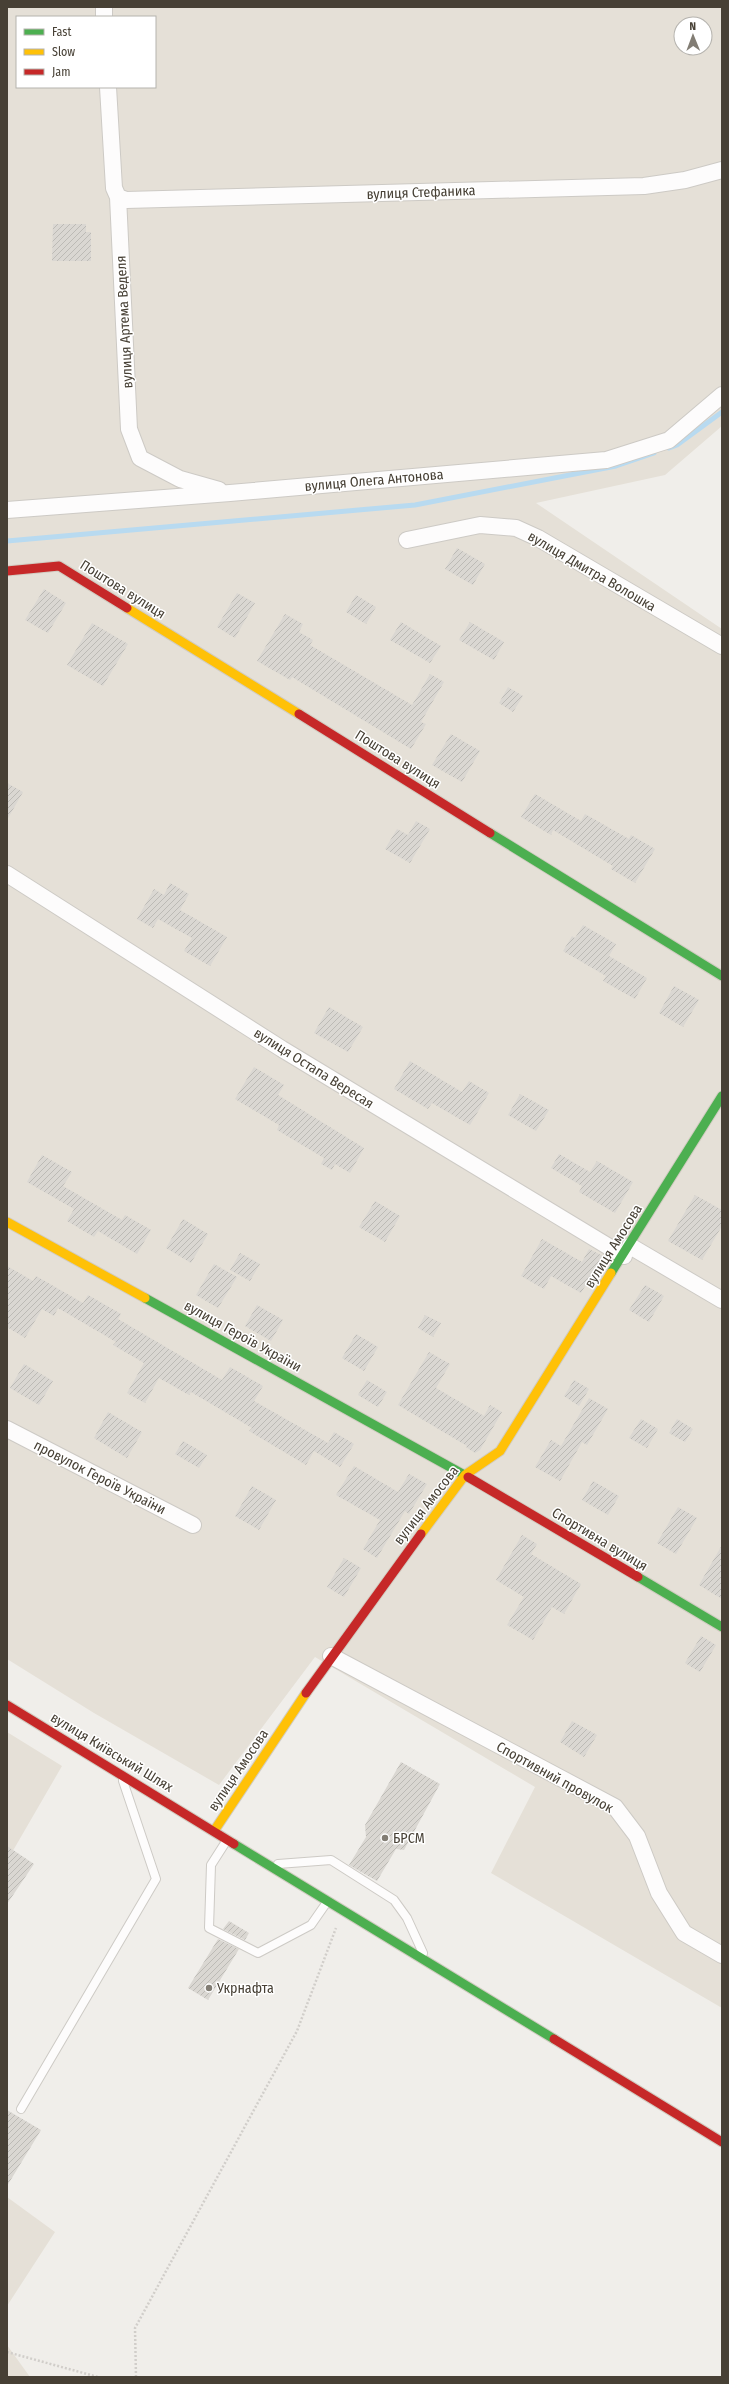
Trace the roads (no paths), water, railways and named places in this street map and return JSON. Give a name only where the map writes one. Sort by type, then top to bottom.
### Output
[{"type":"main road","name":"Поштова вулиця","points":[[7,571],[59,566],[722,976]]},
{"type":"main road","name":"вулиця Амосова","points":[[214,1831],[331,1656],[465,1475],[500,1451],[627,1251],[722,1096]]},
{"type":"main road","name":"вулиця Героїв України","points":[[7,1222],[465,1475]]},
{"type":"main road","name":"Спортивна вулиця","points":[[465,1475],[722,1627]]},
{"type":"main road","name":"вулиця Київський Шлях","points":[[7,1705],[426,1959],[722,2142]]},
{"type":"street","name":"вулиця Артема Веделя","points":[[108,88],[114,188],[118,197],[128,422],[132,436],[140,458],[180,479],[230,493]]},
{"type":"street","name":"вулиця Стефаника","points":[[118,197],[126,200],[644,186],[685,180],[722,170]]},
{"type":"street","name":"вулиця Олега Антонова","points":[[7,510],[230,493],[606,460],[669,440],[722,395]]},
{"type":"street","name":"вулиця Дмитра Волошка","points":[[407,540],[480,525],[516,528],[538,538],[722,646]]},
{"type":"street","name":"вулиця Остапа Вересая","points":[[7,874],[282,1049],[627,1251],[722,1300]]},
{"type":"street","name":"провулок Героїв України","points":[[7,1429],[193,1525]]},
{"type":"street","name":"Спортивний провулок","points":[[331,1656],[615,1807],[637,1836],[659,1893],[684,1933],[722,1955]]},
{"type":"lane","points":[[21,2109],[156,1879],[120,1773]]},
{"type":"lane","points":[[228,1839],[211,1865],[209,1928],[258,1953],[311,1925],[328,1900]]},
{"type":"lane","points":[[272,1865],[330,1860],[394,1900],[407,1918],[426,1959]]},
{"type":"waterway","points":[[669,448],[677,445],[722,412]]},
{"type":"waterway","points":[[7,541],[415,505],[616,466],[654,453]]},
{"type":"place","name":"БРСМ","points":[[385,1838]]},
{"type":"place","name":"Укрнафта","points":[[209,1988]]}]
